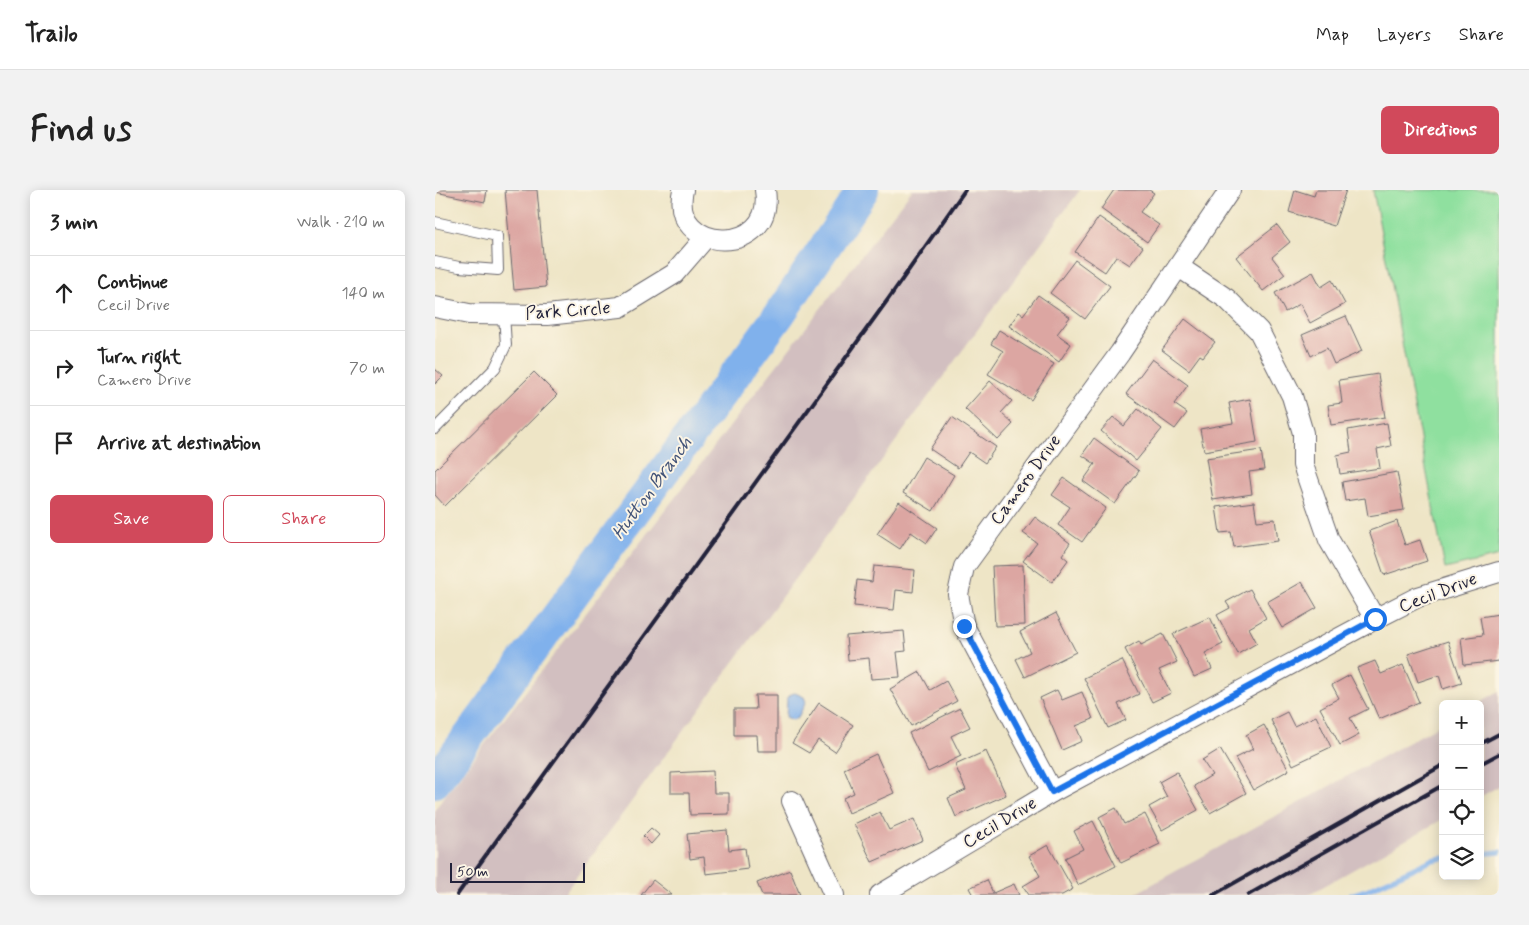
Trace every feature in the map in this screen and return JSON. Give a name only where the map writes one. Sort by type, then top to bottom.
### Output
[{"type":"street","points":[[683,190],[681,198],[684,214],[693,228],[706,237],[722,241],[739,239],[753,230],[763,216],[766,200],[765,190]]},
{"type":"street","name":"Camero Drive","points":[[1052,792],[964,626],[958,594],[964,567],[1179,267],[1230,190]]},
{"type":"street","name":"Park Circle","points":[[435,307],[469,314],[547,316],[620,307],[675,274],[706,237]]},
{"type":"street","points":[[1179,267],[1227,299],[1259,331],[1292,396],[1303,433],[1303,465],[1329,540],[1375,619]]},
{"type":"street","name":"Cecil Drive","points":[[880,895],[1052,792],[1375,619],[1418,597],[1499,572]]},
{"type":"street","points":[[793,801],[834,895]]},
{"type":"lane","points":[[435,222],[497,236],[498,270],[459,267],[435,262]]},
{"type":"lane","points":[[435,429],[495,368],[506,345],[504,314]]},
{"type":"shaded area","points":[[912,190],[1080,190],[563,895],[435,895],[435,809]]},
{"type":"shaded area","points":[[1499,691],[1499,786],[1484,795],[1484,700]]},
{"type":"shaded area","points":[[1439,725],[1439,821],[1308,895],[1133,895]]},
{"type":"green space","points":[[1373,190],[1499,190],[1499,556],[1445,569]]},
{"type":"water","points":[[795,693],[804,697],[806,702],[798,717],[793,720],[786,717],[787,699],[791,694]]},
{"type":"building","points":[[435,190],[487,190],[485,202],[435,192]]},
{"type":"building","points":[[505,190],[537,190],[546,287],[514,290]]},
{"type":"building","points":[[1114,190],[1149,190],[1154,193],[1140,212],[1159,225],[1147,242],[1101,209]]},
{"type":"building","points":[[1295,190],[1314,196],[1316,190],[1346,190],[1334,226],[1289,212]]},
{"type":"building","points":[[1099,217],[1143,247],[1130,265],[1116,256],[1105,272],[1075,252]]},
{"type":"building","points":[[1277,225],[1290,242],[1272,257],[1285,274],[1263,291],[1236,257]]},
{"type":"building","points":[[1075,260],[1110,286],[1085,319],[1050,293]]},
{"type":"building","points":[[1313,272],[1321,287],[1332,280],[1345,304],[1310,323],[1300,304],[1285,312],[1275,293]]},
{"type":"building","points":[[1038,295],[1070,317],[1057,334],[1071,344],[1059,362],[1009,326],[1019,312],[1023,315]]},
{"type":"building","points":[[1346,316],[1362,351],[1334,364],[1327,348],[1311,356],[1302,335]]},
{"type":"building","points":[[1185,319],[1215,342],[1203,357],[1200,355],[1189,370],[1162,350]]},
{"type":"building","points":[[999,330],[1054,364],[1031,400],[988,374],[1003,351],[991,344]]},
{"type":"building","points":[[1152,359],[1188,385],[1174,404],[1187,413],[1175,429],[1126,394]]},
{"type":"building","points":[[435,369],[443,376],[435,384]]},
{"type":"building","points":[[534,372],[557,395],[445,506],[435,495],[435,470]]},
{"type":"building","points":[[1378,374],[1385,417],[1331,425],[1328,405],[1342,403],[1339,380]]},
{"type":"building","points":[[990,381],[1012,401],[1001,413],[1013,424],[998,440],[965,409]]},
{"type":"building","points":[[1250,399],[1257,442],[1204,451],[1200,429],[1233,423],[1229,403]]},
{"type":"building","points":[[1138,409],[1162,429],[1136,461],[1101,431],[1113,417],[1124,426]]},
{"type":"building","points":[[952,417],[996,447],[985,463],[969,452],[958,468],[930,449]]},
{"type":"building","points":[[1387,423],[1391,446],[1377,449],[1380,468],[1340,474],[1337,455],[1351,452],[1348,430]]},
{"type":"building","points":[[1094,438],[1139,471],[1115,504],[1083,481],[1095,464],[1082,455]]},
{"type":"building","points":[[1261,450],[1264,470],[1249,472],[1252,494],[1213,500],[1206,458]]},
{"type":"building","points":[[924,457],[954,475],[933,511],[903,493]]},
{"type":"building","points":[[1397,472],[1404,510],[1368,516],[1365,498],[1345,501],[1342,482]]},
{"type":"building","points":[[1064,478],[1106,508],[1082,542],[1058,525],[1070,507],[1052,495]]},
{"type":"building","points":[[899,502],[937,528],[927,543],[911,532],[900,549],[877,534]]},
{"type":"building","points":[[1254,502],[1257,521],[1275,519],[1278,541],[1234,547],[1231,532],[1220,533],[1216,507]]},
{"type":"building","points":[[1035,517],[1070,543],[1062,555],[1068,560],[1052,582],[1023,561],[1037,543],[1023,533]]},
{"type":"building","points":[[1397,521],[1405,545],[1420,540],[1427,561],[1384,575],[1369,531]]},
{"type":"building","points":[[1023,565],[1025,625],[995,626],[992,566]]},
{"type":"building","points":[[874,566],[915,570],[913,592],[896,590],[894,610],[854,606],[857,580],[872,582]]},
{"type":"building","points":[[1302,582],[1317,608],[1282,628],[1267,602]]},
{"type":"building","points":[[1250,589],[1266,618],[1249,628],[1257,643],[1238,654],[1217,615],[1230,608],[1226,602]]},
{"type":"building","points":[[1056,613],[1076,652],[1025,677],[1016,659],[1030,652],[1020,632]]},
{"type":"building","points":[[1499,614],[1499,661],[1464,665],[1461,638],[1483,635],[1480,617]]},
{"type":"building","points":[[1210,617],[1223,644],[1205,653],[1212,669],[1194,677],[1173,634]]},
{"type":"building","points":[[904,631],[906,651],[897,652],[900,677],[871,679],[869,658],[848,660],[846,636]]},
{"type":"building","points":[[1163,634],[1177,662],[1159,670],[1171,693],[1152,702],[1125,649],[1139,641],[1141,645]]},
{"type":"building","points":[[1448,641],[1462,683],[1443,689],[1439,675],[1418,682],[1408,654]]},
{"type":"building","points":[[1122,660],[1139,694],[1118,704],[1126,720],[1108,728],[1084,678]]},
{"type":"building","points":[[1375,661],[1381,674],[1403,665],[1419,702],[1379,719],[1357,668]]},
{"type":"building","points":[[920,672],[930,690],[946,681],[957,701],[911,726],[890,689]]},
{"type":"building","points":[[1350,675],[1368,709],[1350,718],[1359,735],[1340,745],[1320,708],[1339,698],[1332,685]]},
{"type":"building","points":[[1057,690],[1062,700],[1082,692],[1093,719],[1076,726],[1082,741],[1062,750],[1040,698]]},
{"type":"building","points":[[755,695],[777,695],[777,751],[758,751],[757,735],[734,735],[734,709],[756,709]]},
{"type":"building","points":[[819,703],[853,725],[835,752],[818,740],[809,753],[792,743]]},
{"type":"building","points":[[960,708],[970,727],[951,736],[961,756],[928,772],[909,733]]},
{"type":"building","points":[[1287,712],[1294,726],[1316,716],[1331,747],[1293,765],[1271,720]]},
{"type":"building","points":[[1264,725],[1289,770],[1253,790],[1235,758],[1253,749],[1246,735]]},
{"type":"building","points":[[1220,749],[1246,793],[1210,813],[1194,786],[1212,775],[1202,760]]},
{"type":"building","points":[[986,751],[1006,795],[956,817],[948,798],[966,790],[955,765]]},
{"type":"building","points":[[876,754],[894,793],[849,813],[843,798],[854,793],[844,769]]},
{"type":"building","points":[[713,771],[714,793],[729,793],[729,814],[690,815],[689,793],[671,793],[671,773]]},
{"type":"building","points":[[1177,772],[1198,810],[1162,830],[1149,807],[1167,797],[1159,782]]},
{"type":"building","points":[[1116,808],[1124,824],[1145,814],[1160,844],[1121,863],[1099,817]]},
{"type":"building","points":[[880,812],[889,830],[914,819],[923,840],[872,862],[854,824]]},
{"type":"building","points":[[1093,821],[1116,866],[1078,885],[1065,858],[1083,849],[1074,831]]},
{"type":"building","points":[[651,828],[659,835],[651,844],[643,836]]},
{"type":"building","points":[[727,830],[729,850],[745,848],[748,869],[706,874],[704,857],[690,859],[687,834]]},
{"type":"building","points":[[1048,845],[1073,889],[1062,895],[1029,895],[1023,886],[1040,876],[1029,856]]},
{"type":"building","points":[[790,870],[800,895],[762,895],[757,883]]},
{"type":"building","points":[[653,880],[672,895],[641,895]]},
{"type":"building","points":[[987,880],[993,893],[1014,884],[1019,895],[973,895],[969,888]]},
{"type":"waterway","name":"Hutton Branch","points":[[435,782],[779,315],[863,190]]},
{"type":"waterway","points":[[1484,854],[1499,852]]},
{"type":"waterway","points":[[1351,895],[1439,859]]},
{"type":"railway","points":[[457,895],[965,190]]},
{"type":"railway","points":[[1484,742],[1499,734]]},
{"type":"railway","points":[[1484,762],[1499,754]]},
{"type":"railway","points":[[1213,895],[1439,767]]},
{"type":"railway","points":[[1248,895],[1439,787]]},
{"type":"route","points":[[964,626],[1052,792],[1375,619]]}]
